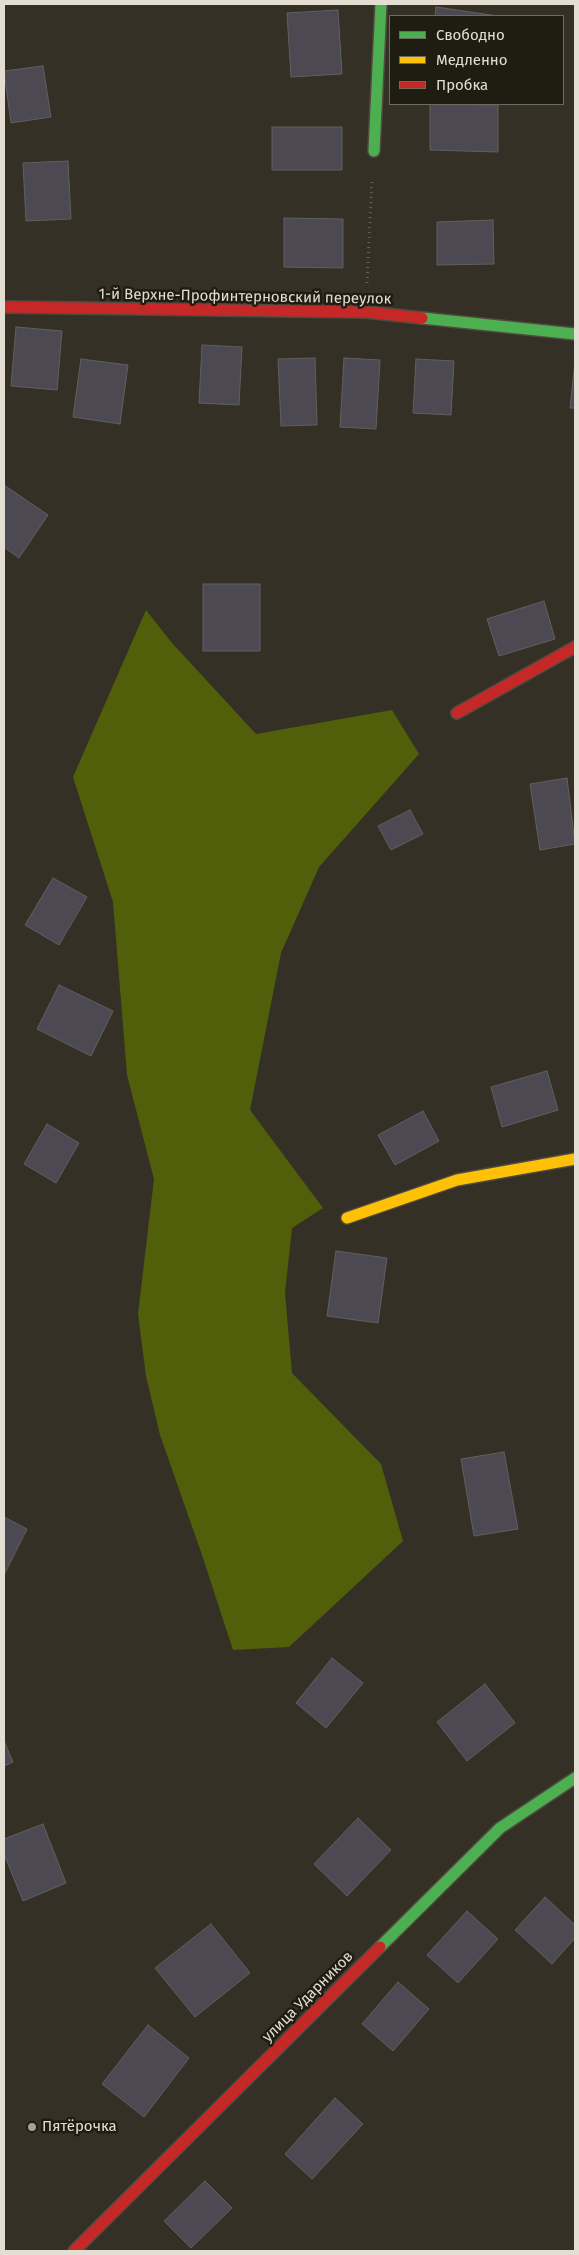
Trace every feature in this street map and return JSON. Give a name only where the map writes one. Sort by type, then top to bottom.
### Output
[{"type":"street","points":[[374,151],[381,4]]},
{"type":"street","name":"1-й Верхне-Профинтерновский переулок","points":[[4,307],[366,312],[575,334]]},
{"type":"street","points":[[456,713],[575,647]]},
{"type":"street","points":[[347,1218],[457,1180],[575,1159]]},
{"type":"street","name":"улица Ударников","points":[[74,2251],[500,1828],[575,1778]]},
{"type":"path","points":[[366,312],[374,151]]},
{"type":"green space","points":[[146,610],[172,643],[256,734],[392,710],[419,754],[319,867],[281,953],[250,1110],[323,1208],[292,1228],[285,1293],[292,1373],[381,1464],[403,1541],[289,1647],[233,1650],[160,1435],[146,1376],[138,1314],[154,1179],[127,1075],[113,902],[73,777]]},
{"type":"building","points":[[436,7],[491,15],[435,15]]},
{"type":"building","points":[[338,10],[342,74],[291,77],[287,13]]},
{"type":"building","points":[[43,66],[51,117],[11,123],[4,71]]},
{"type":"building","points":[[430,105],[498,105],[498,152],[430,150]]},
{"type":"building","points":[[272,127],[342,127],[342,170],[272,170]]},
{"type":"building","points":[[68,161],[71,219],[26,221],[23,163]]},
{"type":"building","points":[[284,218],[343,219],[343,268],[284,267]]},
{"type":"building","points":[[493,220],[494,264],[437,265],[437,222]]},
{"type":"building","points":[[16,327],[62,331],[57,390],[11,386]]},
{"type":"building","points":[[202,345],[242,347],[239,405],[199,403]]},
{"type":"building","points":[[315,358],[317,425],[281,426],[278,359]]},
{"type":"building","points":[[344,358],[380,360],[376,429],[340,427]]},
{"type":"building","points":[[81,359],[128,365],[120,424],[73,417]]},
{"type":"building","points":[[416,359],[454,361],[451,415],[413,413]]},
{"type":"building","points":[[575,362],[575,408],[570,408]]},
{"type":"building","points":[[4,485],[48,515],[19,558],[4,547]]},
{"type":"building","points":[[203,584],[260,584],[260,651],[203,651]]},
{"type":"building","points":[[544,601],[555,639],[499,656],[487,619]]},
{"type":"building","points":[[567,778],[575,844],[540,850],[530,784]]},
{"type":"building","points":[[410,810],[423,834],[391,850],[378,826]]},
{"type":"building","points":[[53,878],[87,897],[59,945],[25,925]]},
{"type":"building","points":[[59,985],[113,1011],[91,1056],[37,1029]]},
{"type":"building","points":[[547,1071],[558,1110],[502,1127],[491,1087]]},
{"type":"building","points":[[423,1111],[439,1141],[395,1165],[378,1135]]},
{"type":"building","points":[[47,1124],[79,1143],[56,1183],[24,1164]]},
{"type":"building","points":[[336,1251],[387,1258],[378,1323],[327,1316]]},
{"type":"building","points":[[504,1452],[518,1529],[474,1536],[461,1459]]},
{"type":"building","points":[[4,1517],[27,1529],[4,1575]]},
{"type":"building","points":[[332,1658],[363,1683],[326,1728],[296,1703]]},
{"type":"building","points":[[485,1684],[515,1723],[467,1761],[437,1722]]},
{"type":"building","points":[[4,1741],[13,1762],[4,1766]]},
{"type":"building","points":[[358,1818],[391,1850],[347,1896],[314,1864]]},
{"type":"building","points":[[43,1824],[66,1883],[23,1901],[4,1854],[4,1839]]},
{"type":"building","points":[[545,1897],[575,1925],[575,1938],[552,1964],[515,1930]]},
{"type":"building","points":[[467,1911],[498,1939],[458,1983],[427,1955]]},
{"type":"building","points":[[211,1924],[250,1973],[195,2017],[155,1968]]},
{"type":"building","points":[[398,1982],[429,2009],[393,2051],[362,2024]]},
{"type":"building","points":[[148,2025],[189,2058],[144,2117],[102,2084]]},
{"type":"building","points":[[335,2098],[363,2124],[312,2179],[285,2154]]},
{"type":"building","points":[[205,2181],[232,2208],[191,2248],[164,2221]]},
{"type":"traffic: fast","points":[[374,151],[381,4]]},
{"type":"traffic: fast","points":[[422,318],[575,334]]},
{"type":"traffic: fast","points":[[380,1947],[500,1828],[575,1778]]},
{"type":"traffic: slow","points":[[347,1218],[457,1180],[575,1159]]},
{"type":"traffic: jam","points":[[4,307],[366,312],[422,318]]},
{"type":"traffic: jam","points":[[457,713],[575,647]]},
{"type":"traffic: jam","points":[[74,2251],[380,1947]]},
{"type":"place","name":"Пятёрочка","points":[[32,2127]]}]
